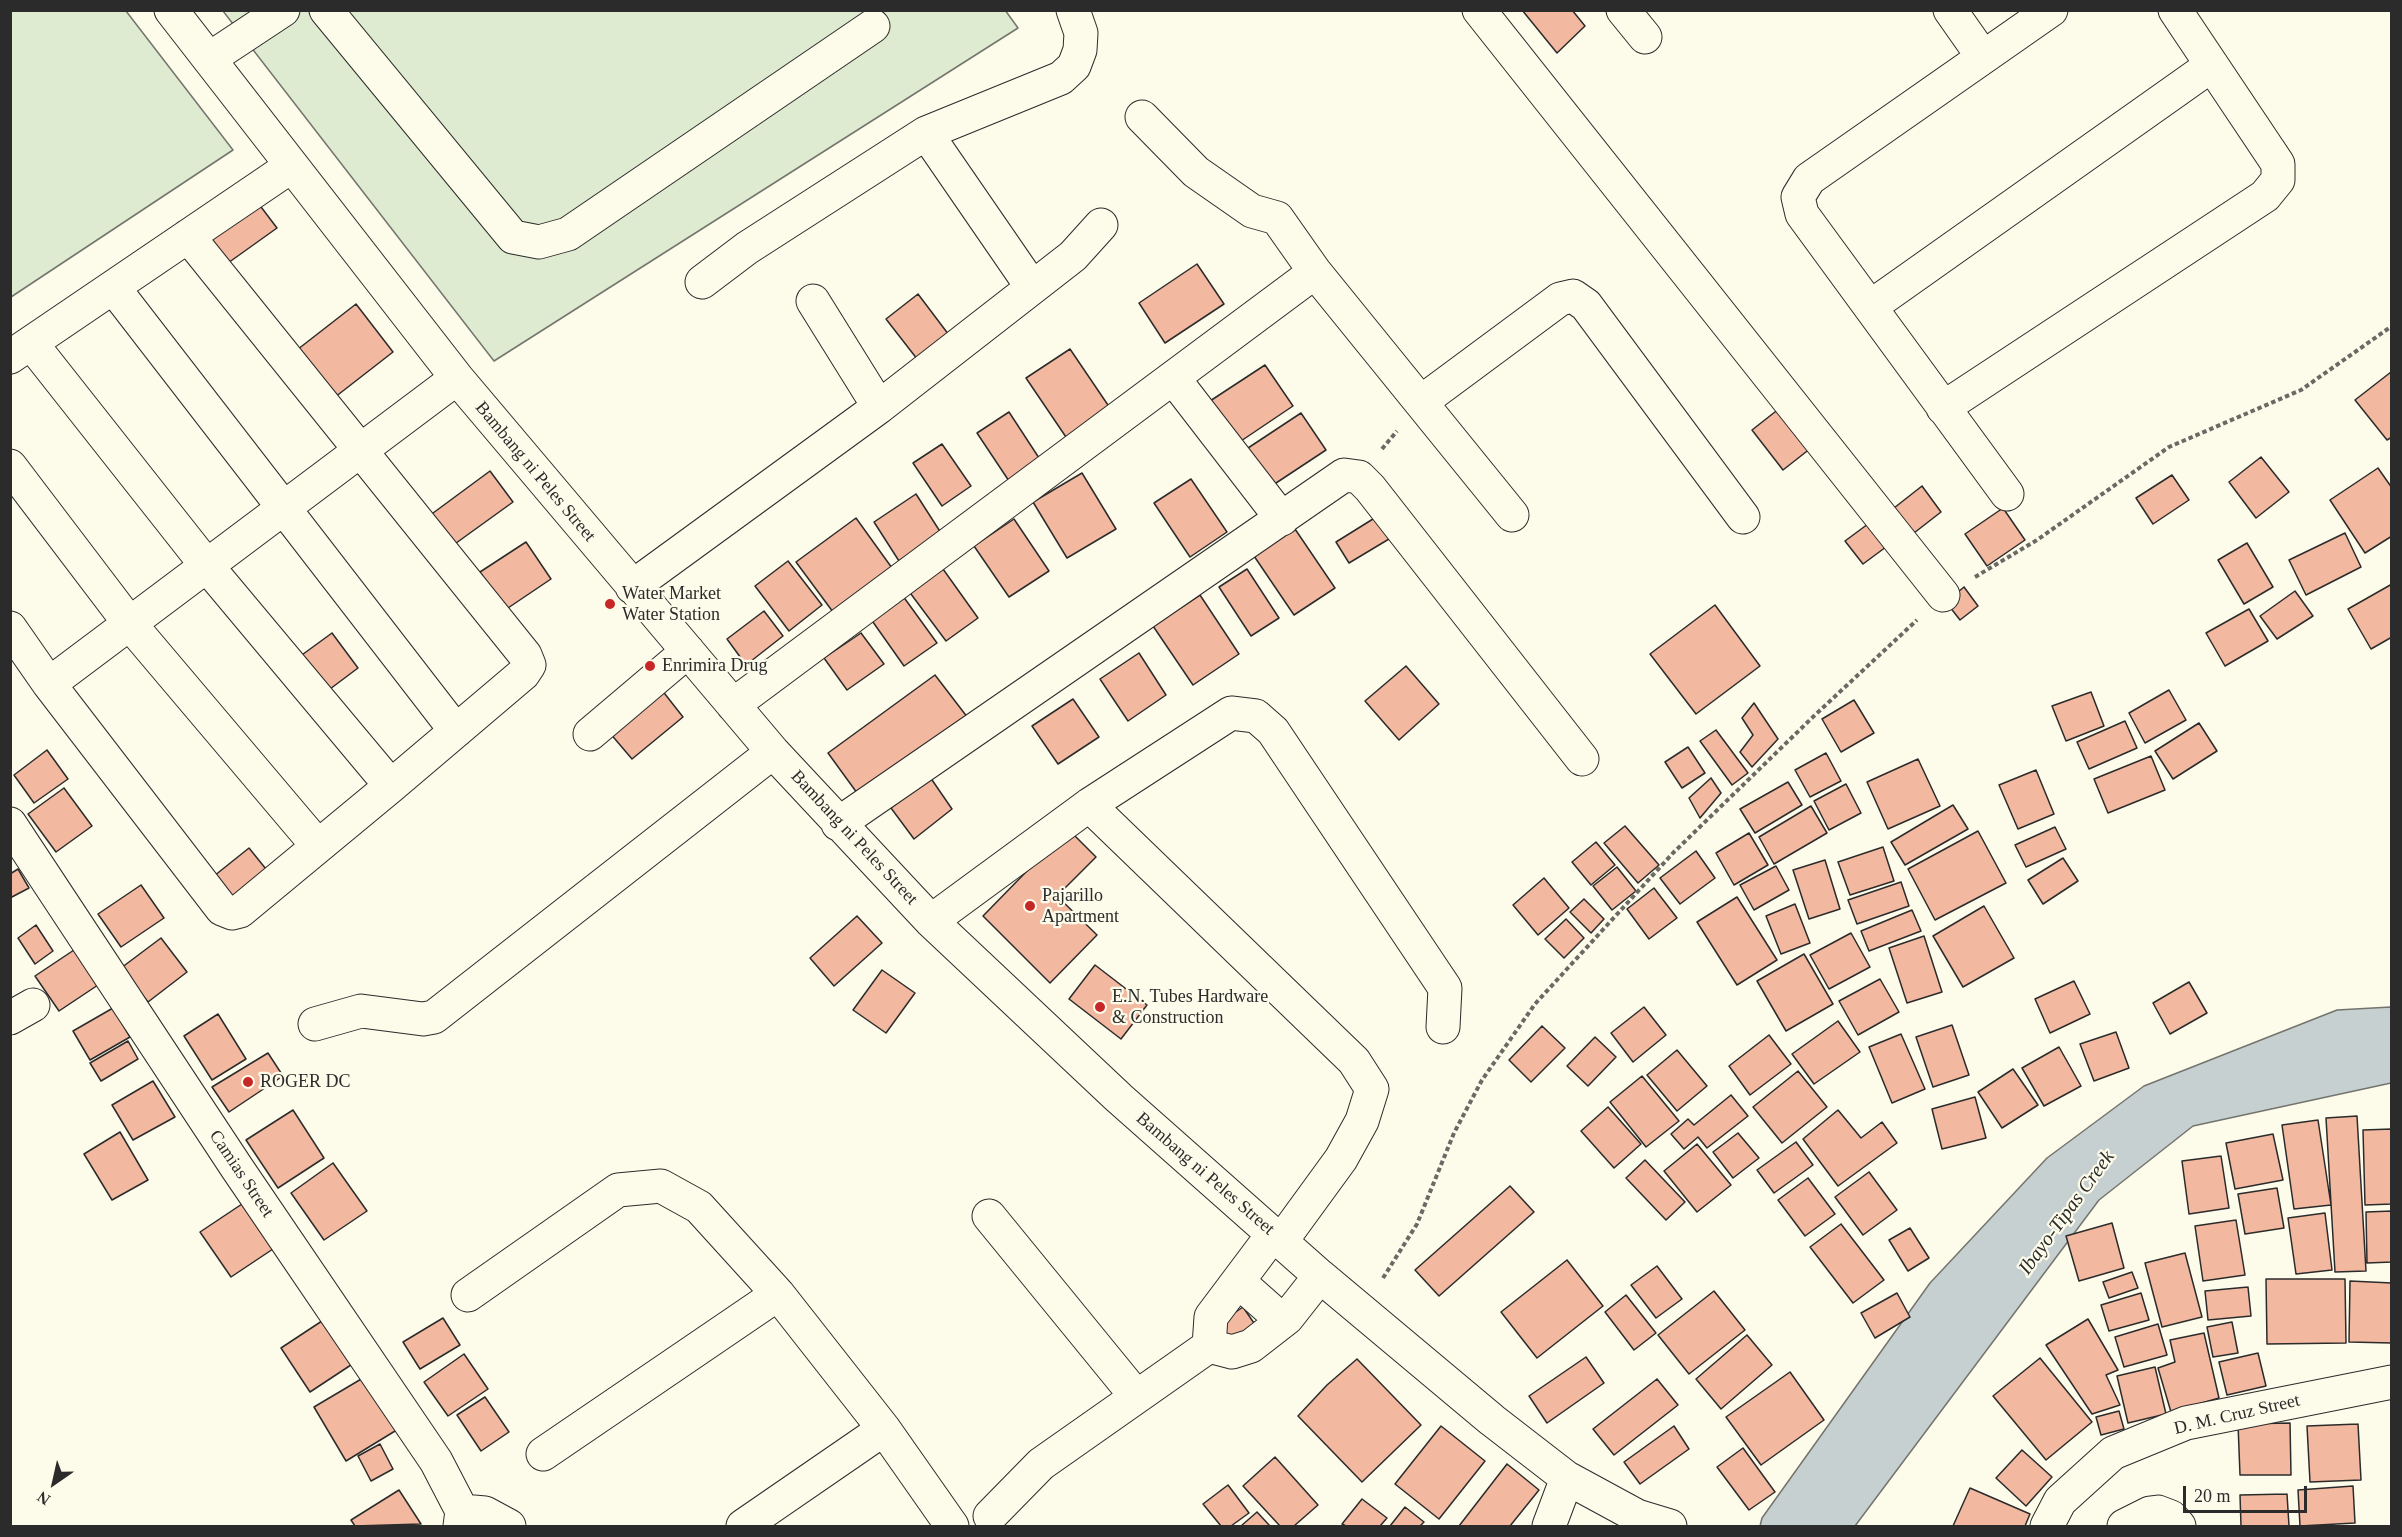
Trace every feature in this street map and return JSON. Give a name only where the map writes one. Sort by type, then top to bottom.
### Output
[{"type":"street","name":"Bambang ni Peles Street","points":[[171,10],[290,167],[457,378],[773,752],[931,921],[1119,1098],[1320,1276],[1492,1420],[1567,1478],[1637,1516],[1670,1527]]},
{"type":"street","points":[[209,59],[283,10]]},
{"type":"street","points":[[326,10],[513,237],[539,242],[568,234],[873,26]]},
{"type":"street","points":[[1479,10],[1944,596]]},
{"type":"street","points":[[1623,10],[1645,37]]},
{"type":"street","points":[[1950,10],[1983,57]]},
{"type":"street","points":[[2007,494],[1802,214],[1798,197],[1809,178],[2051,10]]},
{"type":"street","points":[[1943,408],[2265,196],[2278,180],[2278,164],[2175,10]]},
{"type":"street","points":[[702,282],[747,248],[926,133],[1060,78],[1074,66],[1080,50],[1081,33],[1077,12]]},
{"type":"street","points":[[1870,307],[2212,65]]},
{"type":"street","points":[[1142,117],[1163,142],[1205,179],[1252,211],[1277,218],[1315,272],[1512,515]]},
{"type":"street","points":[[926,133],[1032,287]]},
{"type":"street","points":[[290,167],[21,350],[207,566],[391,786]]},
{"type":"street","points":[[632,587],[879,406],[1073,256],[1101,225]]},
{"type":"street","points":[[10,628],[222,909],[232,913],[240,911],[391,786],[524,674],[529,665],[525,655],[188,236]]},
{"type":"street","points":[[733,705],[1315,272]]},
{"type":"street","points":[[113,287],[456,731]]},
{"type":"street","points":[[1420,402],[1560,299],[1573,296],[1586,304],[1743,518]]},
{"type":"street","points":[[813,301],[879,406]]},
{"type":"street","points":[[50,684],[457,378]]},
{"type":"street","points":[[1174,379],[1282,519]]},
{"type":"street","points":[[10,466],[129,624],[317,845]]},
{"type":"street","points":[[838,824],[1344,475],[1359,477],[1582,759]]},
{"type":"street","points":[[590,734],[688,651]]},
{"type":"street","points":[[931,921],[1089,805],[1231,713],[1256,717],[1273,731],[1445,988],[1443,1027]]},
{"type":"street","points":[[315,1024],[361,1011],[423,1019],[434,1017],[773,752]]},
{"type":"street","points":[[1089,805],[1353,1061],[1372,1089],[1362,1121],[1341,1159],[1211,1317],[1209,1346]]},
{"type":"street","name":"Camias Street","points":[[10,824],[237,1168],[436,1461],[461,1519]]},
{"type":"street","points":[[468,1295],[618,1190],[661,1186],[699,1207],[778,1294],[884,1429],[953,1527],[970,1516],[998,1522],[1041,1464],[1209,1346],[1232,1352],[1251,1346],[1283,1321],[1320,1276]]},
{"type":"street","points":[[989,1216],[1136,1396]]},
{"type":"street","points":[[1239,1282],[1283,1321]]},
{"type":"street","points":[[543,1454],[778,1294]]},
{"type":"street","name":"D. M. Cruz Street","points":[[2047,1527],[2060,1501],[2113,1453],[2186,1423],[2391,1382]]},
{"type":"street","points":[[743,1527],[884,1429]]},
{"type":"street","points":[[1549,1527],[1567,1478]]},
{"type":"street","points":[[2124,1527],[2150,1513],[2158,1512],[2171,1517],[2179,1527]]},
{"type":"street","points":[[461,1519],[485,1513],[508,1527]]},
{"type":"path","points":[[1362,1312],[1417,1224],[1454,1133],[1482,1080],[1535,1004],[1674,853],[1815,715],[1944,596],[2037,540],[2169,447],[2301,390],[2391,326]]},
{"type":"path","points":[[1359,477],[1420,402]]},
{"type":"green space","points":[[11,10],[126,11],[233,150],[11,297]]},
{"type":"green space","points":[[1005,10],[1018,28],[494,361],[223,11]]},
{"type":"water","name":"Ibayo-Tipas Creek","points":[[2391,1007],[2391,1083],[2193,1126],[2099,1200],[1855,1526],[1760,1526],[1762,1518],[1930,1283],[2047,1158],[2144,1086],[2337,1010]]},
{"type":"building","points":[[1522,10],[1572,10],[1585,26],[1557,53]]},
{"type":"building","points":[[255,199],[277,228],[228,263],[207,234]]},
{"type":"building","points":[[1197,264],[1224,304],[1165,343],[1139,303]]},
{"type":"building","points":[[918,294],[952,339],[921,364],[886,319]]},
{"type":"building","points":[[356,304],[393,352],[330,401],[293,353]]},
{"type":"building","points":[[1070,349],[1112,411],[1068,440],[1026,378]]},
{"type":"building","points":[[1265,365],[1293,406],[1238,443],[1210,401]]},
{"type":"building","points":[[2391,372],[2392,437],[2387,440],[2355,400]]},
{"type":"building","points":[[1780,408],[1811,448],[1783,470],[1752,430]]},
{"type":"building","points":[[1009,412],[1041,461],[1009,481],[977,433]]},
{"type":"building","points":[[1301,413],[1326,450],[1270,487],[1245,450]]},
{"type":"building","points":[[942,444],[971,486],[942,506],[913,463]]},
{"type":"building","points":[[2261,457],[2289,492],[2256,518],[2229,482]]},
{"type":"building","points":[[2378,468],[2392,488],[2392,536],[2365,553],[2330,500]]},
{"type":"building","points":[[490,471],[513,502],[452,546],[429,516]]},
{"type":"building","points":[[1082,473],[1116,529],[1067,558],[1033,502]]},
{"type":"building","points":[[2172,475],[2189,500],[2153,524],[2136,498]]},
{"type":"building","points":[[1191,479],[1227,532],[1190,557],[1154,503]]},
{"type":"building","points":[[1922,486],[1941,512],[1914,533],[1894,508]]},
{"type":"building","points":[[916,494],[941,533],[899,561],[874,522]]},
{"type":"building","points":[[2003,508],[2025,540],[1987,566],[1965,534]]},
{"type":"building","points":[[1381,514],[1394,536],[1349,563],[1336,542]]},
{"type":"building","points":[[856,518],[892,568],[833,612],[796,562]]},
{"type":"building","points":[[1014,519],[1049,571],[1009,597],[974,546]]},
{"type":"building","points":[[1872,521],[1890,544],[1863,564],[1845,541]]},
{"type":"building","points":[[1295,529],[1335,588],[1294,615],[1254,556]]},
{"type":"building","points":[[2345,533],[2361,567],[2306,595],[2289,560]]},
{"type":"building","points":[[526,542],[551,579],[505,610],[480,572]]},
{"type":"building","points":[[2247,543],[2273,587],[2244,604],[2218,560]]},
{"type":"building","points":[[788,561],[822,605],[789,631],[755,586]]},
{"type":"building","points":[[938,562],[978,618],[946,641],[905,586]]},
{"type":"building","points":[[1247,569],[1279,618],[1251,636],[1219,587]]},
{"type":"building","points":[[2392,584],[2392,637],[2371,649],[2348,609]]},
{"type":"building","points":[[1964,587],[1978,606],[1960,620],[1946,602]]},
{"type":"building","points":[[2295,591],[2313,616],[2277,639],[2260,616]]},
{"type":"building","points":[[900,592],[937,643],[904,666],[868,615]]},
{"type":"building","points":[[1200,595],[1239,654],[1193,685],[1153,626]]},
{"type":"building","points":[[1715,605],[1760,666],[1696,714],[1650,654]]},
{"type":"building","points":[[2249,609],[2268,641],[2225,666],[2206,633]]},
{"type":"building","points":[[764,611],[783,636],[746,665],[727,639]]},
{"type":"building","points":[[332,633],[358,668],[322,695],[295,660]]},
{"type":"building","points":[[861,633],[884,664],[847,690],[824,658]]},
{"type":"building","points":[[1139,653],[1166,695],[1128,721],[1100,679]]},
{"type":"building","points":[[1406,666],[1439,704],[1399,740],[1365,701]]},
{"type":"building","points":[[935,675],[968,718],[860,797],[828,753]]},
{"type":"building","points":[[661,689],[683,717],[632,759],[609,732]]},
{"type":"building","points":[[2169,690],[2186,720],[2145,743],[2129,713]]},
{"type":"building","points":[[2091,692],[2104,726],[2066,741],[2052,706]]},
{"type":"building","points":[[1073,699],[1099,737],[1058,764],[1032,726]]},
{"type":"building","points":[[1854,700],[1874,733],[1841,752],[1822,719]]},
{"type":"building","points":[[1754,703],[1778,739],[1752,767],[1740,752],[1753,735],[1742,718]]},
{"type":"building","points":[[2125,721],[2137,748],[2089,769],[2077,742]]},
{"type":"building","points":[[2199,723],[2217,751],[2173,779],[2155,751]]},
{"type":"building","points":[[1716,730],[1748,773],[1732,785],[1700,741]]},
{"type":"building","points":[[1688,747],[1705,773],[1682,788],[1665,762]]},
{"type":"building","points":[[47,750],[68,779],[34,803],[14,775]]},
{"type":"building","points":[[1826,753],[1841,781],[1810,797],[1795,770]]},
{"type":"building","points":[[2151,756],[2165,790],[2108,813],[2094,779]]},
{"type":"building","points":[[1918,759],[1940,806],[1888,829],[1867,782]]},
{"type":"building","points":[[2036,770],[2054,814],[2018,829],[1999,785]]},
{"type":"building","points":[[930,777],[952,809],[914,839],[891,808]]},
{"type":"building","points":[[1711,778],[1721,793],[1700,818],[1689,798]]},
{"type":"building","points":[[1788,782],[1802,805],[1755,833],[1740,809]]},
{"type":"building","points":[[1846,784],[1861,813],[1829,830],[1814,801]]},
{"type":"building","points":[[64,788],[92,826],[56,852],[28,814]]},
{"type":"building","points":[[1953,805],[1968,829],[1905,865],[1891,842]]},
{"type":"building","points":[[1811,806],[1827,833],[1774,864],[1759,837]]},
{"type":"building","points":[[1625,826],[1659,865],[1638,883],[1604,843]]},
{"type":"building","points":[[2055,827],[2066,849],[2026,867],[2015,845]]},
{"type":"building","name":"Pajarillo Apartment","points":[[1068,829],[1096,857],[1057,896],[1097,935],[1050,983],[983,916]]},
{"type":"building","points":[[1978,831],[2006,883],[1935,920],[1908,869]]},
{"type":"building","points":[[1749,833],[1768,865],[1734,885],[1716,853]]},
{"type":"building","points":[[1596,842],[1615,865],[1591,885],[1572,862]]},
{"type":"building","points":[[1883,847],[1894,881],[1850,895],[1838,862]]},
{"type":"building","points":[[249,848],[270,874],[235,902],[214,876]]},
{"type":"building","points":[[1696,851],[1715,878],[1680,904],[1660,878]]},
{"type":"building","points":[[2063,858],[2078,881],[2043,904],[2028,880]]},
{"type":"building","points":[[1825,860],[1840,909],[1809,919],[1793,870]]},
{"type":"building","points":[[1776,866],[1789,890],[1754,910],[1740,885]]},
{"type":"building","points":[[1617,867],[1636,891],[1612,910],[1593,886]]},
{"type":"building","points":[[18,869],[29,888],[10,898],[10,874]]},
{"type":"building","points":[[1544,878],[1569,908],[1538,935],[1513,905]]},
{"type":"building","points":[[1901,882],[1909,906],[1857,924],[1848,900]]},
{"type":"building","points":[[141,885],[164,918],[121,947],[98,914]]},
{"type":"building","points":[[1654,888],[1677,918],[1649,939],[1627,909]]},
{"type":"building","points":[[1737,897],[1777,960],[1737,985],[1697,922]]},
{"type":"building","points":[[1584,899],[1604,919],[1591,933],[1570,912]]},
{"type":"building","points":[[1795,904],[1810,943],[1781,954],[1766,916]]},
{"type":"building","points":[[1984,906],[2014,958],[1963,987],[1933,936]]},
{"type":"building","points":[[1912,910],[1921,931],[1869,951],[1861,931]]},
{"type":"building","points":[[857,916],[882,943],[834,986],[810,958]]},
{"type":"building","points":[[1566,919],[1584,938],[1564,958],[1545,939]]},
{"type":"building","points":[[36,925],[53,951],[35,964],[18,938]]},
{"type":"building","points":[[1851,933],[1870,967],[1829,989],[1810,955]]},
{"type":"building","points":[[1924,936],[1942,992],[1907,1003],[1889,948]]},
{"type":"building","points":[[161,938],[187,972],[148,1002],[121,968]]},
{"type":"building","points":[[74,950],[98,985],[59,1011],[35,976]]},
{"type":"building","points":[[1804,954],[1833,1004],[1786,1031],[1757,981]]},
{"type":"building","points":[[1095,965],[1147,1005],[1121,1039],[1069,999]]},
{"type":"building","points":[[882,970],[915,993],[886,1033],[853,1010]]},
{"type":"building","points":[[1880,979],[1899,1012],[1858,1035],[1839,1001]]},
{"type":"building","points":[[2074,981],[2090,1014],[2050,1033],[2035,999]]},
{"type":"building","points":[[2189,982],[2207,1013],[2170,1034],[2153,1003]]},
{"type":"building","points":[[1644,1007],[1666,1035],[1633,1062],[1611,1033]]},
{"type":"building","points":[[113,1008],[130,1037],[90,1060],[73,1031]]},
{"type":"building","points":[[218,1014],[246,1059],[212,1080],[184,1036]]},
{"type":"building","points":[[1838,1021],[1860,1052],[1814,1084],[1792,1054]]},
{"type":"building","points":[[1952,1025],[1969,1075],[1933,1087],[1916,1037]]},
{"type":"building","points":[[1542,1026],[1565,1048],[1531,1082],[1509,1060]]},
{"type":"building","points":[[2116,1032],[2129,1068],[2094,1081],[2080,1044]]},
{"type":"building","points":[[1901,1034],[1925,1089],[1892,1103],[1869,1047]]},
{"type":"building","points":[[1769,1035],[1791,1064],[1750,1095],[1729,1066]]},
{"type":"building","points":[[1595,1037],[1616,1057],[1588,1086],[1567,1066]]},
{"type":"building","points":[[128,1041],[138,1059],[101,1081],[90,1063]]},
{"type":"building","points":[[2059,1047],[2081,1086],[2044,1106],[2022,1068]]},
{"type":"building","points":[[1677,1050],[1707,1086],[1677,1111],[1647,1075]]},
{"type":"building","name":"ROGER DC","points":[[268,1053],[283,1076],[229,1112],[212,1087]]},
{"type":"building","points":[[2013,1069],[2038,1105],[2002,1128],[1978,1092]]},
{"type":"building","points":[[1798,1071],[1827,1107],[1782,1143],[1753,1107]]},
{"type":"building","points":[[1642,1076],[1679,1121],[1646,1147],[1610,1102]]},
{"type":"building","points":[[153,1081],[175,1117],[133,1140],[112,1105]]},
{"type":"building","points":[[1731,1095],[1748,1116],[1707,1148],[1698,1137],[1684,1149],[1671,1134],[1688,1119],[1694,1125]]},
{"type":"building","points":[[1975,1097],[1986,1138],[1942,1149],[1932,1109]]},
{"type":"building","points":[[1608,1107],[1641,1144],[1614,1168],[1581,1131]]},
{"type":"building","points":[[293,1110],[324,1158],[278,1188],[246,1140]]},
{"type":"building","points":[[1838,1110],[1861,1138],[1882,1122],[1897,1143],[1838,1186],[1803,1139]]},
{"type":"building","points":[[2357,1116],[2366,1271],[2335,1272],[2326,1118]]},
{"type":"building","points":[[2318,1120],[2331,1205],[2294,1209],[2282,1125]]},
{"type":"building","points":[[2392,1129],[2392,1204],[2365,1205],[2363,1130]]},
{"type":"building","points":[[120,1132],[148,1180],[112,1200],[84,1154]]},
{"type":"building","points":[[1738,1133],[1759,1158],[1733,1178],[1713,1152]]},
{"type":"building","points":[[2273,1134],[2283,1180],[2235,1189],[2226,1143]]},
{"type":"building","points":[[1796,1142],[1813,1165],[1774,1193],[1757,1170]]},
{"type":"building","points":[[1697,1144],[1731,1185],[1697,1212],[1664,1171]]},
{"type":"building","points":[[2221,1156],[2229,1208],[2189,1214],[2182,1161]]},
{"type":"building","points":[[1645,1160],[1685,1202],[1666,1220],[1626,1178]]},
{"type":"building","points":[[333,1163],[367,1211],[324,1240],[291,1193]]},
{"type":"building","points":[[1869,1172],[1897,1210],[1863,1235],[1835,1197]]},
{"type":"building","points":[[1808,1178],[1835,1214],[1805,1236],[1778,1200]]},
{"type":"building","points":[[1510,1186],[1534,1212],[1439,1296],[1415,1270]]},
{"type":"building","points":[[2277,1188],[2284,1228],[2245,1234],[2238,1194]]},
{"type":"building","points":[[248,1200],[279,1245],[231,1277],[200,1232]]},
{"type":"building","points":[[2392,1211],[2392,1262],[2367,1263],[2366,1212]]},
{"type":"building","points":[[2325,1213],[2332,1270],[2296,1274],[2288,1218]]},
{"type":"building","points":[[2236,1220],[2245,1275],[2203,1281],[2195,1226]]},
{"type":"building","points":[[2112,1223],[2124,1268],[2079,1281],[2066,1236]]},
{"type":"building","points":[[1841,1224],[1884,1280],[1853,1303],[1810,1247]]},
{"type":"building","points":[[1910,1228],[1929,1258],[1908,1271],[1889,1240]]},
{"type":"building","points":[[2185,1253],[2202,1317],[2162,1327],[2145,1263]]},
{"type":"building","points":[[1567,1260],[1603,1306],[1537,1358],[1501,1312]]},
{"type":"building","points":[[1657,1266],[1682,1299],[1656,1318],[1631,1285]]},
{"type":"building","points":[[2132,1272],[2138,1288],[2109,1298],[2103,1282]]},
{"type":"building","points":[[2266,1279],[2345,1279],[2346,1343],[2267,1344]]},
{"type":"building","points":[[2350,1281],[2392,1283],[2392,1343],[2349,1342]]},
{"type":"building","points":[[2248,1287],[2251,1316],[2208,1320],[2205,1291]]},
{"type":"building","points":[[1714,1291],[1745,1330],[1689,1374],[1658,1335]]},
{"type":"building","points":[[1897,1293],[1910,1317],[1875,1338],[1861,1313]]},
{"type":"building","points":[[2141,1293],[2149,1320],[2109,1331],[2101,1305]]},
{"type":"building","points":[[1626,1295],[1656,1333],[1634,1350],[1605,1312]]},
{"type":"building","points":[[1243,1307],[1258,1329],[1233,1345],[1218,1324]]},
{"type":"building","points":[[328,1317],[357,1361],[310,1392],[281,1348]]},
{"type":"building","points":[[443,1318],[460,1345],[420,1369],[403,1342]]},
{"type":"building","points":[[2088,1319],[2118,1370],[2106,1375],[2120,1405],[2092,1414],[2046,1345]]},
{"type":"building","points":[[2232,1322],[2238,1353],[2213,1357],[2207,1327]]},
{"type":"building","points":[[2158,1324],[2167,1355],[2124,1367],[2115,1337]]},
{"type":"building","points":[[2204,1333],[2219,1398],[2171,1412],[2158,1368],[2175,1362],[2170,1340]]},
{"type":"building","points":[[1747,1335],[1772,1365],[1721,1409],[1696,1379]]},
{"type":"building","points":[[2258,1353],[2266,1386],[2227,1395],[2219,1362]]},
{"type":"building","points":[[464,1354],[488,1389],[448,1416],[424,1382]]},
{"type":"building","points":[[1586,1357],[1604,1383],[1547,1423],[1529,1396]]},
{"type":"building","points":[[2040,1358],[2092,1422],[2046,1460],[1993,1396]]},
{"type":"building","points":[[1357,1359],[1421,1425],[1362,1482],[1298,1416],[1327,1385]]},
{"type":"building","points":[[2155,1367],[2166,1414],[2128,1423],[2117,1376]]},
{"type":"building","points":[[1790,1372],[1824,1420],[1761,1465],[1726,1417]]},
{"type":"building","points":[[368,1375],[400,1428],[346,1461],[314,1407]]},
{"type":"building","points":[[1657,1379],[1678,1405],[1614,1455],[1593,1429]]},
{"type":"building","points":[[485,1397],[509,1432],[481,1451],[457,1415]]},
{"type":"building","points":[[2119,1411],[2124,1429],[2101,1435],[2096,1417]]},
{"type":"building","points":[[2290,1423],[2291,1475],[2240,1475],[2238,1424]]},
{"type":"building","points":[[2358,1424],[2361,1480],[2310,1482],[2307,1426]]},
{"type":"building","points":[[1441,1426],[1485,1461],[1439,1519],[1395,1484]]},
{"type":"building","points":[[1674,1426],[1689,1449],[1640,1484],[1624,1462]]},
{"type":"building","points":[[380,1444],[393,1469],[371,1481],[358,1456]]},
{"type":"building","points":[[1743,1448],[1775,1492],[1749,1510],[1717,1467]]},
{"type":"building","points":[[2022,1450],[2052,1477],[2026,1506],[1996,1478]]},
{"type":"building","points":[[1275,1457],[1318,1505],[1294,1526],[1280,1526],[1243,1486]]},
{"type":"building","points":[[1507,1464],[1539,1490],[1510,1526],[1459,1526]]},
{"type":"building","points":[[1228,1485],[1249,1513],[1231,1526],[1221,1526],[1203,1504]]},
{"type":"building","points":[[2353,1486],[2355,1523],[2300,1526],[2298,1490]]},
{"type":"building","points":[[1970,1488],[2030,1514],[2025,1526],[1953,1526]]},
{"type":"building","points":[[399,1490],[421,1524],[355,1526],[351,1520]]},
{"type":"building","points":[[2287,1494],[2289,1526],[2241,1526],[2240,1495]]},
{"type":"building","points":[[1362,1499],[1387,1518],[1380,1526],[1342,1524]]},
{"type":"building","points":[[1405,1507],[1424,1522],[1420,1526],[1390,1526]]},
{"type":"building","points":[[1257,1512],[1270,1526],[1241,1526]]},
{"type":"place","name":"Water Market Water Station","points":[[610,604]]},
{"type":"place","name":"Enrimira Drug","points":[[650,666]]},
{"type":"place","name":"Pajarillo Apartment","points":[[1030,906]]},
{"type":"place","name":"E.N. Tubes Hardware & Construction","points":[[1100,1007]]},
{"type":"place","name":"ROGER DC","points":[[248,1082]]}]
